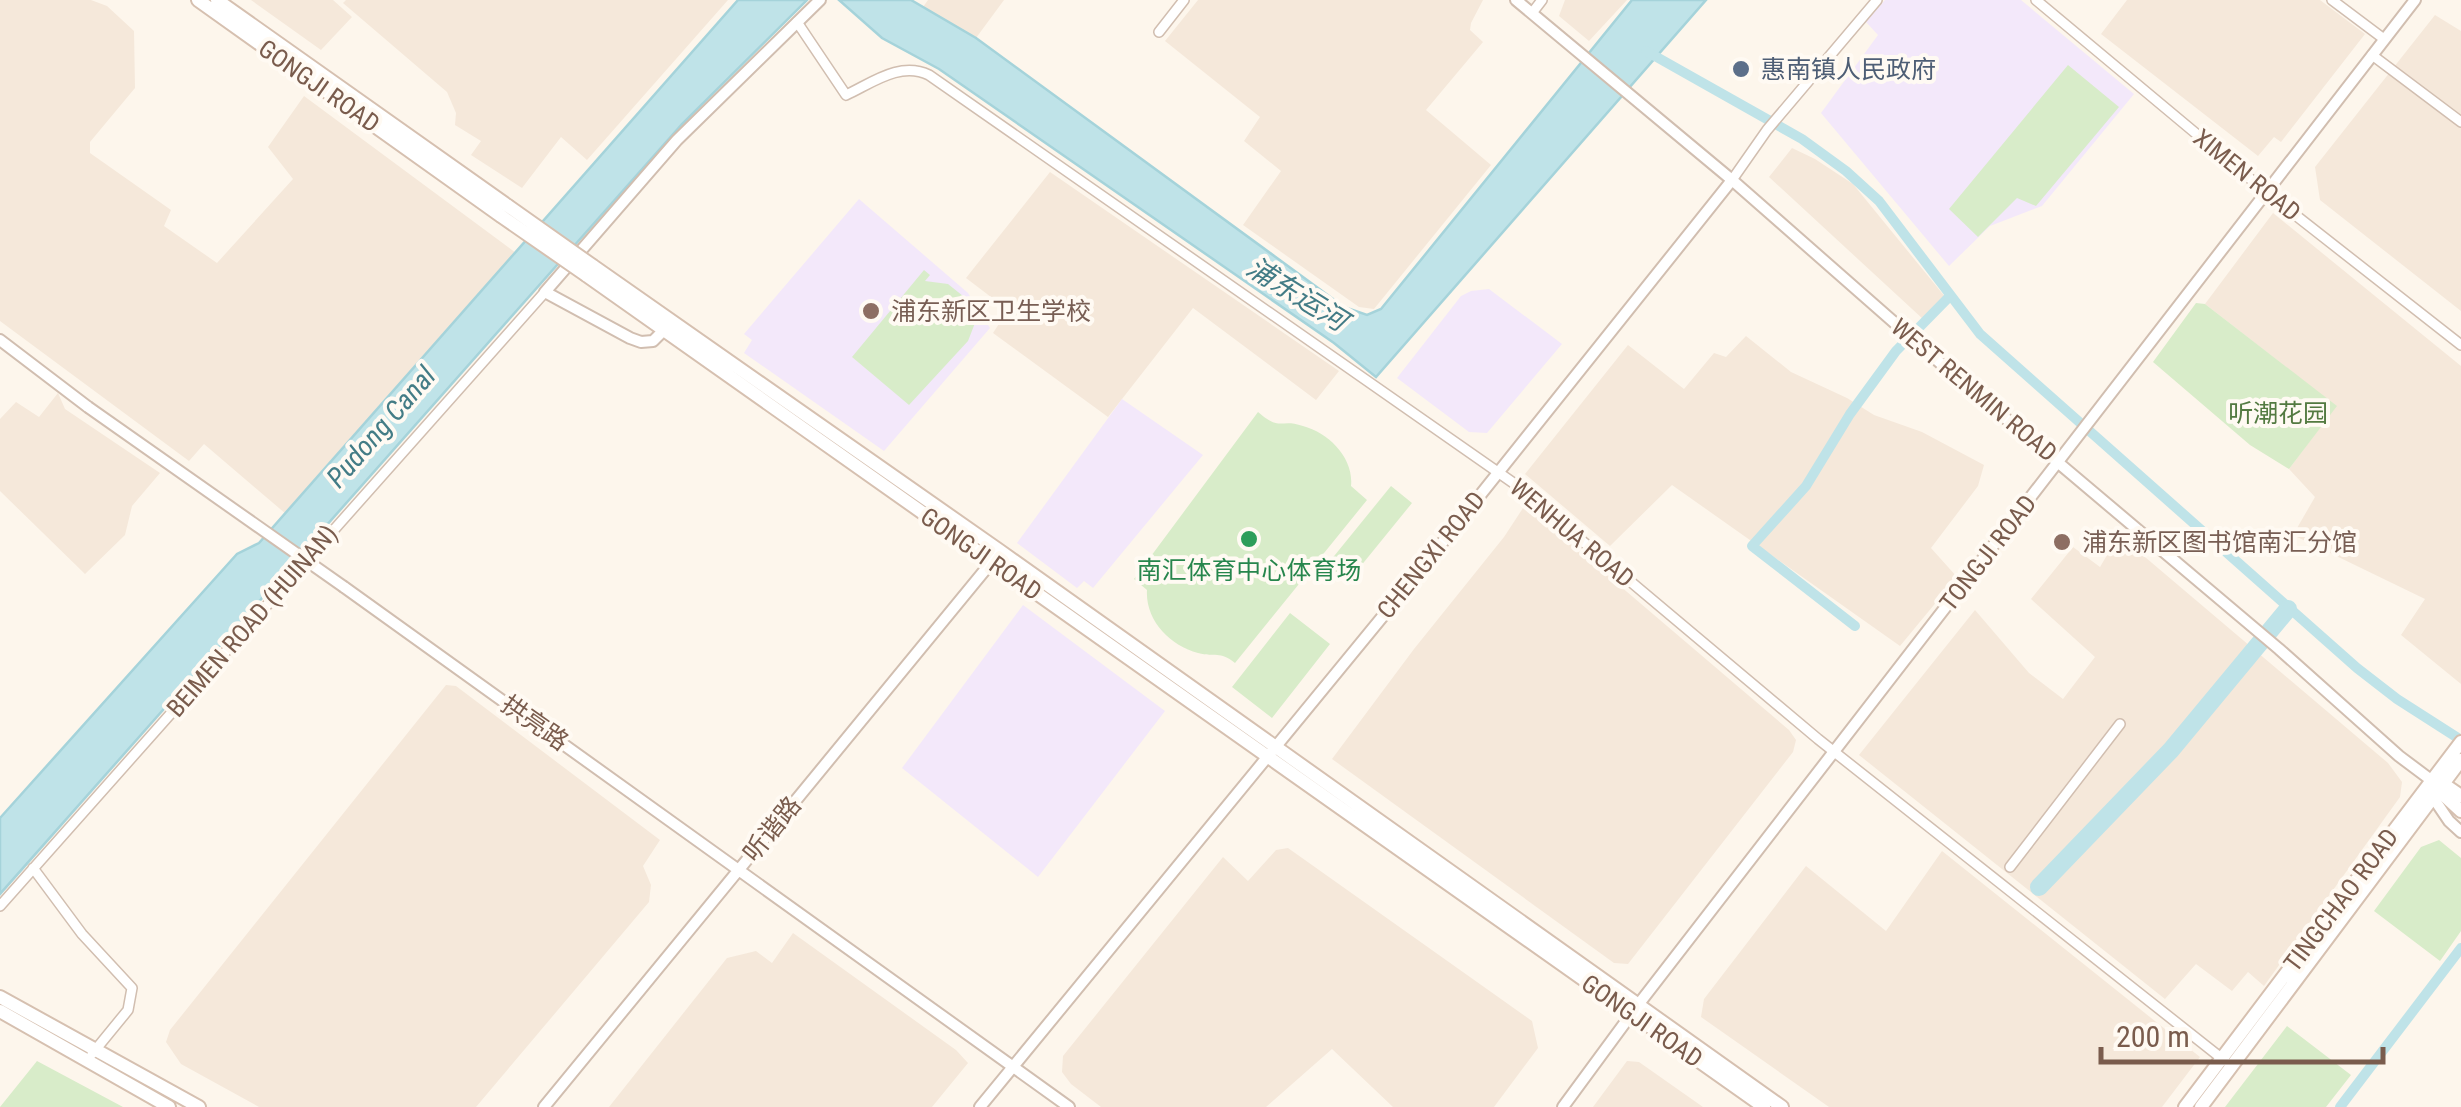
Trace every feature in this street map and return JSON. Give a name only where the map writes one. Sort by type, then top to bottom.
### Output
[{"type":"main road","name":"GONGJI ROAD","points":[[198,0],[589,270],[1635,1009],[1782,1107]]},
{"type":"main road","name":"GONGJI ROAD","points":[[217,0],[504,211]]},
{"type":"main road","name":"GONGJI ROAD","points":[[589,270],[664,330],[996,556]]},
{"type":"main road","name":"TINGCHAO ROAD","points":[[2184,1107],[2226,1062],[2436,788],[2460,743]]},
{"type":"main road","name":"TINGCHAO ROAD","points":[[2436,788],[2458,768]]},
{"type":"main road","name":"WEST RENMIN ROAD","points":[[2436,788],[2461,796]]},
{"type":"main road","name":"WEST RENMIN ROAD","points":[[2436,788],[2461,810]]},
{"type":"main road","points":[[0,997],[8,1011],[198,1107]]},
{"type":"main road","name":"GONGJI ROAD","points":[[1635,1009],[1764,1107]]},
{"type":"main road","points":[[91,1055],[169,1107]]},
{"type":"main road","name":"TINGCHAO ROAD","points":[[2201,1107],[2226,1062]]},
{"type":"street","name":"BEIMEN ROAD (HUINAN)","points":[[0,906],[677,140],[820,0]]},
{"type":"street","points":[[1158,32],[1184,0]]},
{"type":"street","name":"WEST RENMIN ROAD","points":[[1516,0],[2278,648],[2436,788],[2461,832]]},
{"type":"street","points":[[1532,13],[1542,0]]},
{"type":"street","name":"CHENGXI ROAD","points":[[980,1107],[1406,588],[1732,180],[1767,130],[1877,0]]},
{"type":"street","name":"XIMEN ROAD","points":[[2036,0],[2266,192],[2457,342]]},
{"type":"street","points":[[2332,0],[2384,39]]},
{"type":"street","name":"TONGJI ROAD","points":[[1563,1107],[2415,0]]},
{"type":"street","name":"WENHUA ROAD","points":[[797,22],[846,95],[897,71],[911,69],[929,75],[1498,472],[1834,752],[2226,1062]]},
{"type":"street","points":[[2372,55],[2461,122]]},
{"type":"street","points":[[546,292],[636,340],[653,341],[664,330]]},
{"type":"street","points":[[2457,342],[2461,328]]},
{"type":"street","name":"拱亮路","points":[[0,340],[1069,1107]]},
{"type":"street","name":"听谐路","points":[[544,1107],[996,556]]},
{"type":"street","points":[[2010,867],[2120,724]]},
{"type":"street","points":[[33,868],[82,934],[132,988],[128,1010],[91,1055]]},
{"type":"shaded area","points":[[0,0],[91,0],[107,6],[134,31],[135,88],[90,142],[90,153],[171,210],[164,226],[217,263],[293,179],[268,147],[304,96],[516,253],[286,514],[204,444],[189,461],[0,321]]},
{"type":"shaded area","points":[[251,0],[333,0],[352,17],[321,50]]},
{"type":"shaded area","points":[[728,0],[587,160],[561,137],[522,188],[471,155],[481,141],[455,125],[456,113],[447,92],[343,3]]},
{"type":"shaded area","points":[[928,0],[1004,0],[976,38],[923,7]]},
{"type":"shaded area","points":[[1198,0],[1483,0],[1470,30],[1483,42],[1426,110],[1491,165],[1374,309],[1359,307],[1243,225],[1281,171],[1244,141],[1260,117],[1165,41]]},
{"type":"shaded area","points":[[1565,0],[1627,0],[1589,41],[1559,16]]},
{"type":"shaded area","points":[[1885,0],[2021,0],[2134,94],[2042,206],[1990,226],[1949,266],[1821,113],[1878,35],[1866,22]]},
{"type":"shaded area","points":[[2127,0],[2320,0],[2365,34],[2281,142],[2274,137],[2258,156],[2101,34]]},
{"type":"shaded area","points":[[2435,15],[2461,31],[2461,311],[2320,200],[2315,167]]},
{"type":"shaded area","points":[[1792,148],[1853,184],[1946,298],[1924,320],[1769,177]]},
{"type":"shaded area","points":[[1050,172],[1339,371],[1316,400],[1193,308],[1108,417],[993,333],[1008,310],[966,278]]},
{"type":"shaded area","name":"浦东新区卫生学校","points":[[859,199],[968,293],[990,328],[884,451],[744,353],[752,340],[744,334]]},
{"type":"shaded area","points":[[2273,213],[2461,366],[2461,684],[2401,635],[2425,599],[2293,535],[2315,497],[2289,469],[2336,406],[2205,304]]},
{"type":"shaded area","points":[[1489,289],[1562,344],[1487,433],[1469,432],[1397,378],[1461,296]]},
{"type":"shaded area","points":[[1746,336],[1791,372],[1984,465],[1978,486],[1931,548],[1957,577],[1900,646],[1672,485],[1610,546],[1525,474],[1628,345],[1684,389],[1714,353],[1726,357]]},
{"type":"shaded area","points":[[58,393],[65,409],[160,473],[132,506],[125,535],[85,574],[0,491],[0,419],[16,402],[39,417]]},
{"type":"shaded area","points":[[1122,399],[1203,455],[1093,588],[1084,581],[1077,588],[1017,543]]},
{"type":"shaded area","points":[[1525,505],[1796,740],[1793,752],[1628,964],[1614,963],[1332,759]]},
{"type":"shaded area","points":[[2119,535],[2388,763],[2402,782],[2400,797],[2264,986],[2248,972],[2232,991],[2196,964],[2165,999],[1859,755],[1975,610],[2029,673],[2063,699],[2095,657],[2031,599],[2073,547],[2100,567]]},
{"type":"shaded area","points":[[1023,605],[1165,711],[1038,877],[902,768]]},
{"type":"shaded area","points":[[446,685],[456,686],[660,840],[643,866],[651,885],[649,902],[476,1107],[259,1107],[181,1064],[166,1042],[170,1030]]},
{"type":"shaded area","points":[[1288,848],[1532,1021],[1538,1048],[1494,1107],[1393,1107],[1332,1049],[1266,1107],[1101,1107],[1071,1084],[1062,1072],[1063,1056],[1223,857],[1248,881],[1276,850]]},
{"type":"shaded area","points":[[1942,851],[2200,1057],[2162,1107],[1829,1107],[1701,1017],[1704,999],[1806,866],[1886,931]]},
{"type":"shaded area","points":[[793,933],[956,1050],[968,1063],[932,1107],[609,1107],[727,958],[756,951],[772,963]]},
{"type":"shaded area","points":[[1627,1061],[1639,1062],[1703,1107],[1593,1107]]},
{"type":"green space","points":[[2068,65],[2119,107],[2036,206],[2017,198],[1978,237],[1949,209]]},
{"type":"green space","points":[[924,270],[930,275],[925,281],[948,284],[968,300],[975,323],[968,341],[909,405],[852,357]]},
{"type":"green space","name":"听潮花园","points":[[2196,303],[2205,304],[2337,406],[2289,469],[2250,445],[2153,362]]},
{"type":"green space","name":"南汇体育中心体育场","points":[[1258,412],[1276,423],[1295,424],[1322,434],[1344,457],[1351,486],[1367,500],[1235,663],[1221,655],[1188,650],[1169,638],[1150,612],[1147,590],[1134,579]]},
{"type":"green space","points":[[1391,486],[1412,503],[1347,583],[1326,566]]},
{"type":"green space","points":[[1290,613],[1330,644],[1272,718],[1232,687]]},
{"type":"green space","points":[[2439,840],[2461,858],[2461,931],[2440,961],[2374,911],[2421,847]]},
{"type":"green space","points":[[2287,1026],[2351,1075],[2326,1107],[2225,1107]]},
{"type":"green space","points":[[37,1061],[123,1107],[0,1107]]},
{"type":"water","name":"Pudong Canal","points":[[738,0],[807,0],[682,124],[0,894],[0,818],[237,554],[259,543]]},
{"type":"water","name":"浦东运河","points":[[839,0],[911,0],[976,38],[1344,307],[1367,315],[1381,309],[1632,0],[1706,0],[1376,377],[1334,343],[939,69],[882,38]]},
{"type":"waterway","points":[[1646,51],[1802,139],[1846,171],[1879,201],[1980,334],[2357,668],[2461,740]]},
{"type":"waterway","points":[[1855,626],[1752,546],[1806,486],[1850,414],[1896,351],[1950,296]]},
{"type":"waterway","points":[[2039,887],[2171,750],[2288,609]]},
{"type":"waterway","points":[[2340,1107],[2461,948]]},
{"type":"place","name":"惠南镇人民政府","points":[[1741,69]]},
{"type":"place","name":"浦东新区卫生学校","points":[[871,311]]},
{"type":"place","name":"南汇体育中心体育场","points":[[1249,539]]},
{"type":"place","name":"浦东新区图书馆南汇分馆","points":[[2062,542]]}]
